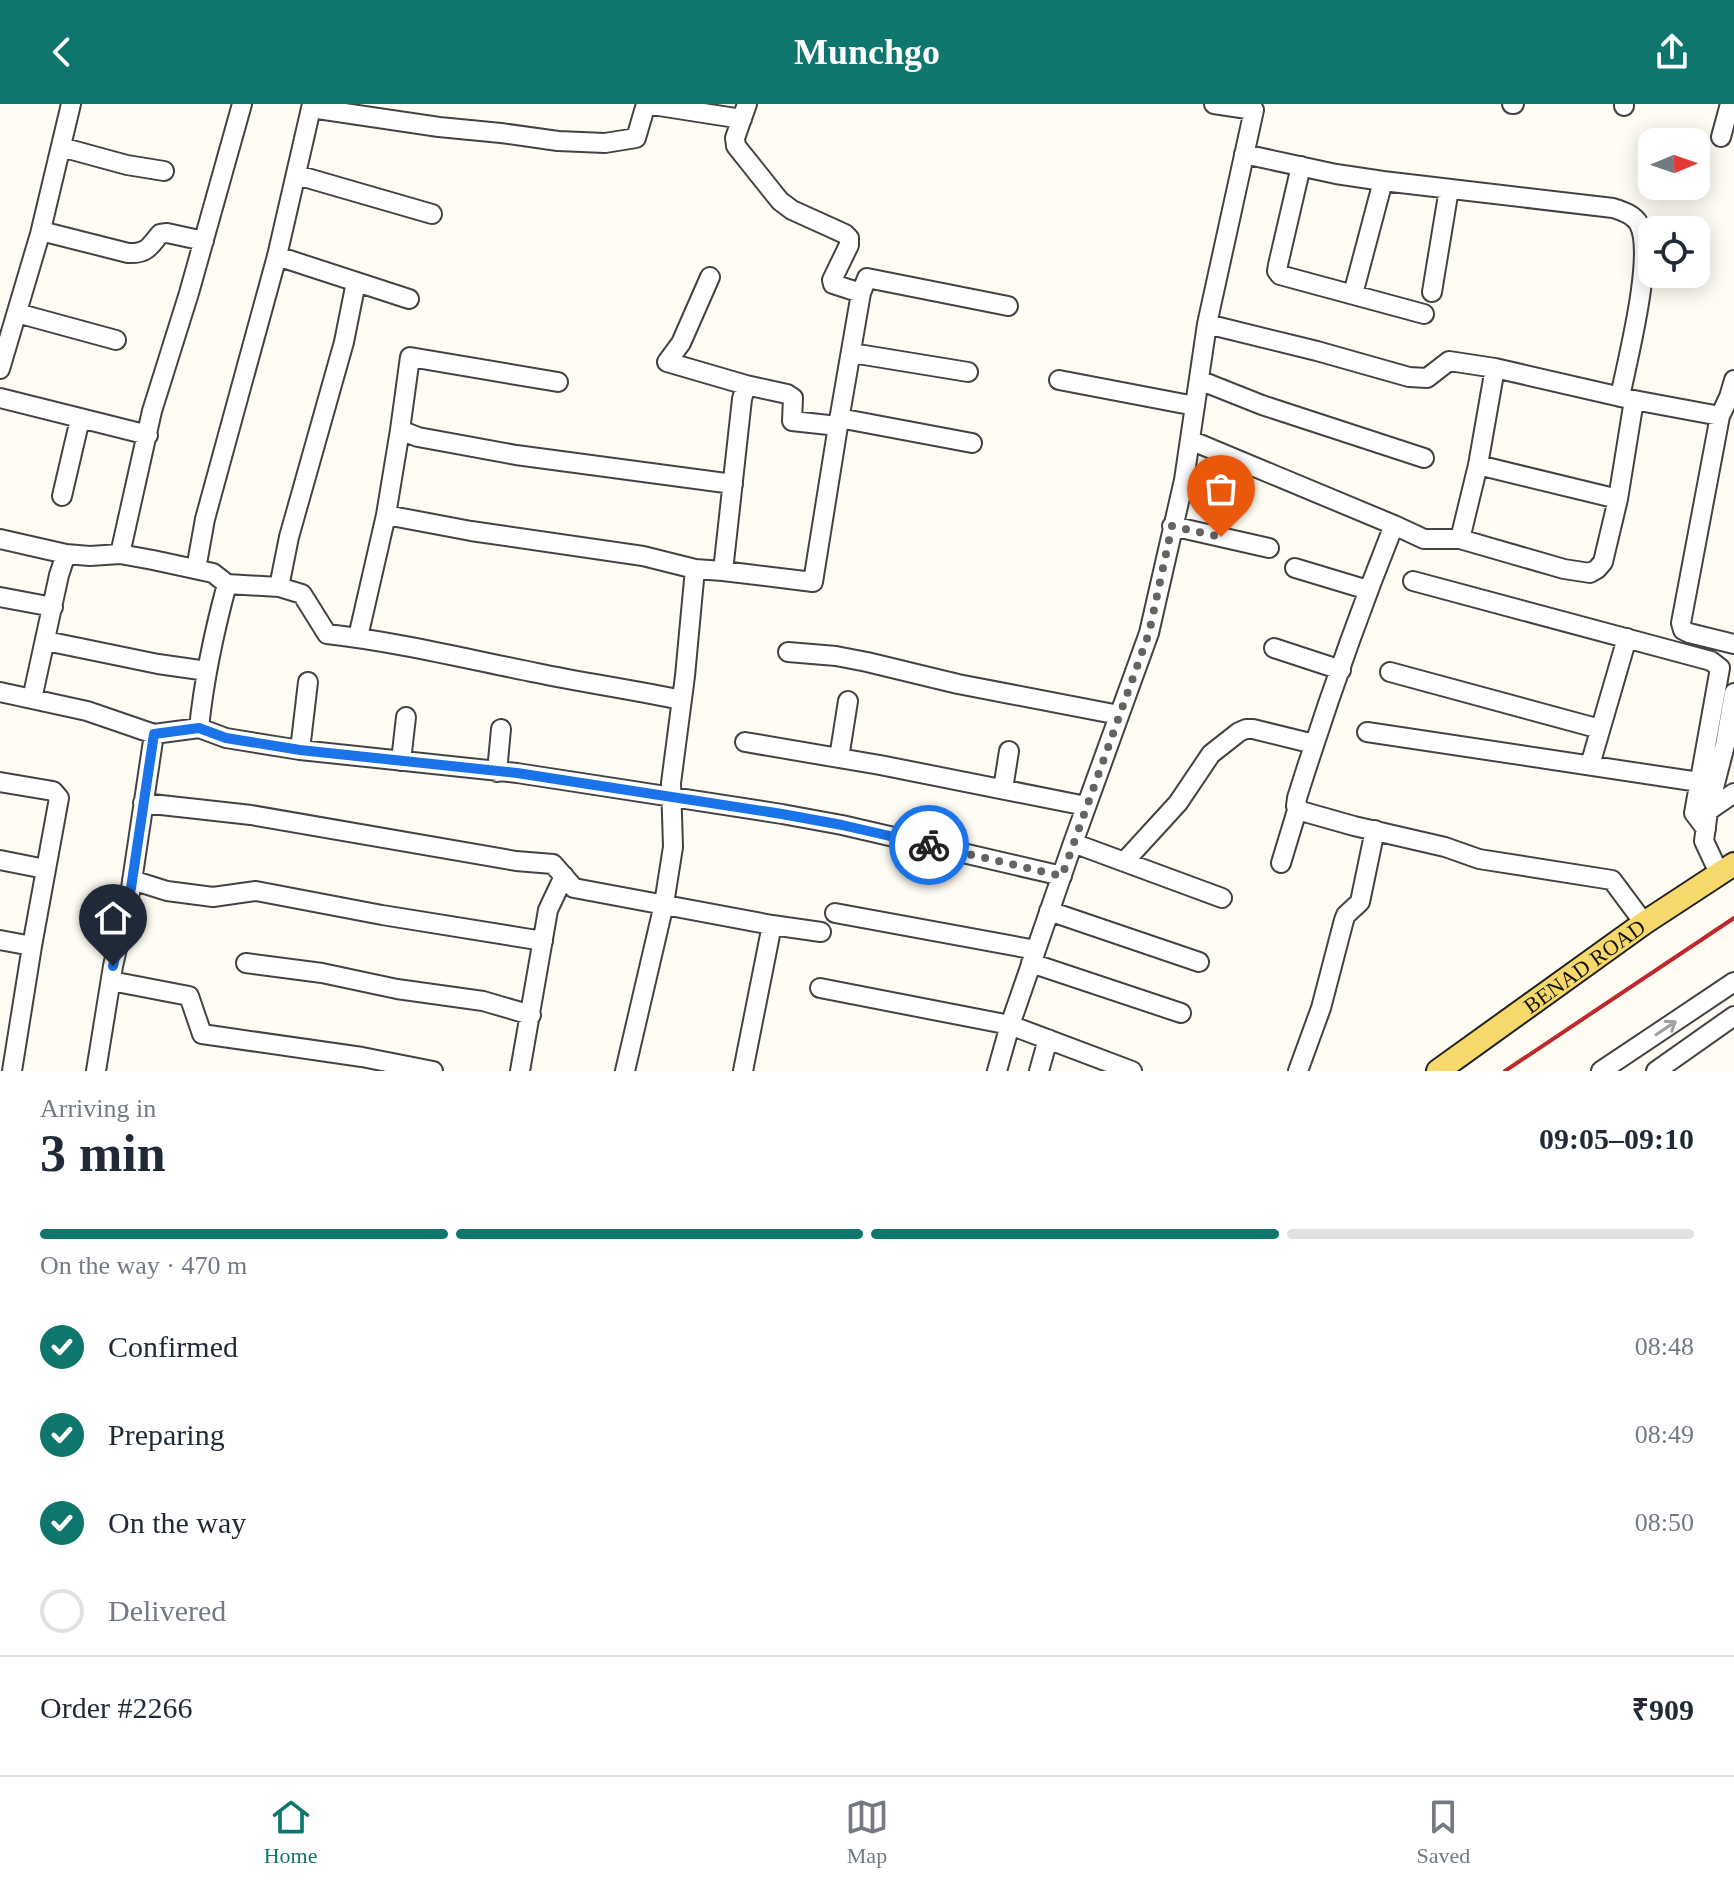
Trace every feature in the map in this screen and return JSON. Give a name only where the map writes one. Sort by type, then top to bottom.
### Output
[{"type":"main road","name":"BENAD ROAD","points":[[1438,1071],[1644,923],[1727,868]]},
{"type":"street","points":[[0,369],[41,231],[71,104]]},
{"type":"street","points":[[120,554],[152,411],[242,104]]},
{"type":"street","points":[[196,569],[205,519],[277,256],[312,106],[439,127],[558,141],[605,143],[636,138],[646,104],[744,112],[735,138],[736,146],[780,201],[849,238],[849,245],[832,280],[836,286],[861,293]]},
{"type":"street","points":[[997,1071],[1049,911],[1149,633],[1184,480],[1207,324],[1254,107],[1214,104]]},
{"type":"street","points":[[1721,137],[1730,104]]},
{"type":"street","points":[[61,147],[127,165],[164,171]]},
{"type":"street","points":[[1190,440],[1424,539],[1460,539],[1564,569],[1590,573],[1603,562],[1618,499],[1642,283],[1643,240],[1639,223],[1628,213],[1613,208],[1383,181],[1244,154]]},
{"type":"street","points":[[1301,166],[1277,271],[1280,275],[1424,314]]},
{"type":"street","points":[[297,175],[432,214]]},
{"type":"street","points":[[1353,294],[1383,181]]},
{"type":"street","points":[[1432,292],[1449,189]]},
{"type":"street","points":[[41,231],[128,253],[146,251],[160,234],[204,241]]},
{"type":"street","points":[[277,256],[409,299]]},
{"type":"street","points":[[710,277],[681,343],[667,362],[791,395],[792,421],[839,422],[972,443]]},
{"type":"street","points":[[386,515],[471,531],[643,556],[695,569],[813,582],[861,293],[867,278],[1008,306]]},
{"type":"street","points":[[279,587],[289,537],[344,342],[356,282]]},
{"type":"street","points":[[17,313],[116,340]]},
{"type":"street","points":[[1207,324],[1409,377],[1427,378],[1449,361],[1495,368],[1627,398],[1723,427]]},
{"type":"street","points":[[852,353],[968,372]]},
{"type":"street","points":[[358,637],[386,515],[410,357],[558,382]]},
{"type":"street","points":[[1460,539],[1478,465],[1495,368]]},
{"type":"street","points":[[1059,380],[1195,406]]},
{"type":"street","points":[[1199,380],[1262,405],[1424,458]]},
{"type":"street","points":[[1734,380],[1681,623],[1683,630],[1689,633],[1734,644]]},
{"type":"street","points":[[723,571],[746,385]]},
{"type":"street","points":[[0,398],[148,435]]},
{"type":"street","points":[[62,496],[80,419]]},
{"type":"street","points":[[400,430],[418,437],[516,455],[733,484]]},
{"type":"street","points":[[1478,465],[1618,499]]},
{"type":"street","points":[[1394,525],[1314,744],[1296,806],[1301,811],[1445,847],[1479,859],[1612,880],[1644,923]]},
{"type":"street","points":[[1172,526],[1269,548]]},
{"type":"street","points":[[0,539],[66,554],[120,554],[196,569],[213,573],[227,584],[279,587],[302,594],[327,634],[437,651],[681,700]]},
{"type":"street","points":[[32,699],[66,554]]},
{"type":"street","points":[[1295,568],[1368,590]]},
{"type":"street","points":[[625,1071],[664,904],[673,847],[671,783],[695,569]]},
{"type":"street","points":[[1413,581],[1711,661],[1720,668],[1694,813],[1707,820]]},
{"type":"street","points":[[199,728],[213,638],[227,584]]},
{"type":"street","points":[[0,597],[53,607]]},
{"type":"street","points":[[1590,765],[1627,638]]},
{"type":"street","points":[[46,641],[207,671]]},
{"type":"street","points":[[1274,648],[1341,670]]},
{"type":"street","points":[[788,652],[836,656],[958,684],[1119,715]]},
{"type":"street","points":[[1390,672],[1600,729]]},
{"type":"street","points":[[300,750],[308,682]]},
{"type":"street","points":[[0,692],[87,711],[154,734],[199,728],[226,738],[300,750],[517,773],[671,797],[842,825],[1062,876]]},
{"type":"street","points":[[1727,868],[1704,841],[1734,693]]},
{"type":"street","points":[[839,758],[848,701]]},
{"type":"street","points":[[401,761],[406,717]]},
{"type":"street","points":[[497,772],[501,729]]},
{"type":"street","points":[[1124,862],[1178,803],[1211,754],[1239,732],[1253,729],[1314,744]]},
{"type":"street","points":[[1367,732],[1699,782]]},
{"type":"street","points":[[96,1071],[132,880],[154,734]]},
{"type":"street","points":[[745,742],[1086,806]]},
{"type":"street","points":[[1003,789],[1009,751]]},
{"type":"street","points":[[0,782],[53,791],[59,798],[12,1071]]},
{"type":"street","points":[[1707,820],[1734,793]]},
{"type":"street","points":[[143,803],[251,815],[516,861],[553,864],[574,888],[821,932]]},
{"type":"street","points":[[1281,863],[1298,807]]},
{"type":"street","points":[[1298,1071],[1321,1008],[1344,920],[1360,902],[1375,830]]},
{"type":"street","points":[[1073,843],[1222,898]]},
{"type":"street","points":[[0,860],[45,869]]},
{"type":"street","points":[[520,1071],[548,910],[564,876]]},
{"type":"street","points":[[132,880],[167,891],[213,897],[256,891],[543,941]]},
{"type":"street","points":[[1049,911],[1199,962]]},
{"type":"street","points":[[835,913],[1034,956],[1181,1013]]},
{"type":"street","points":[[743,1071],[772,925]]},
{"type":"street","points":[[0,940],[32,946]]},
{"type":"street","points":[[246,963],[483,1001],[531,1015]]},
{"type":"street","points":[[111,981],[189,996],[202,1034],[362,1057],[433,1071]]},
{"type":"street","points":[[1601,1071],[1734,982]]},
{"type":"street","points":[[820,988],[1010,1025],[1132,1071]]},
{"type":"street","points":[[1656,1071],[1734,1016]]},
{"type":"street","points":[[0,1023],[20,1026]]},
{"type":"street","points":[[1039,1071],[1048,1039]]},
{"type":"railway","points":[[1505,1071],[1734,918]]},
{"type":"way so far","points":[[929,845],[1062,876],[1149,633],[1172,526],[1221,537]]},
{"type":"route","points":[[113,966],[131,888],[154,734],[199,728],[226,738],[300,750],[517,773],[782,814],[929,845]]}]
